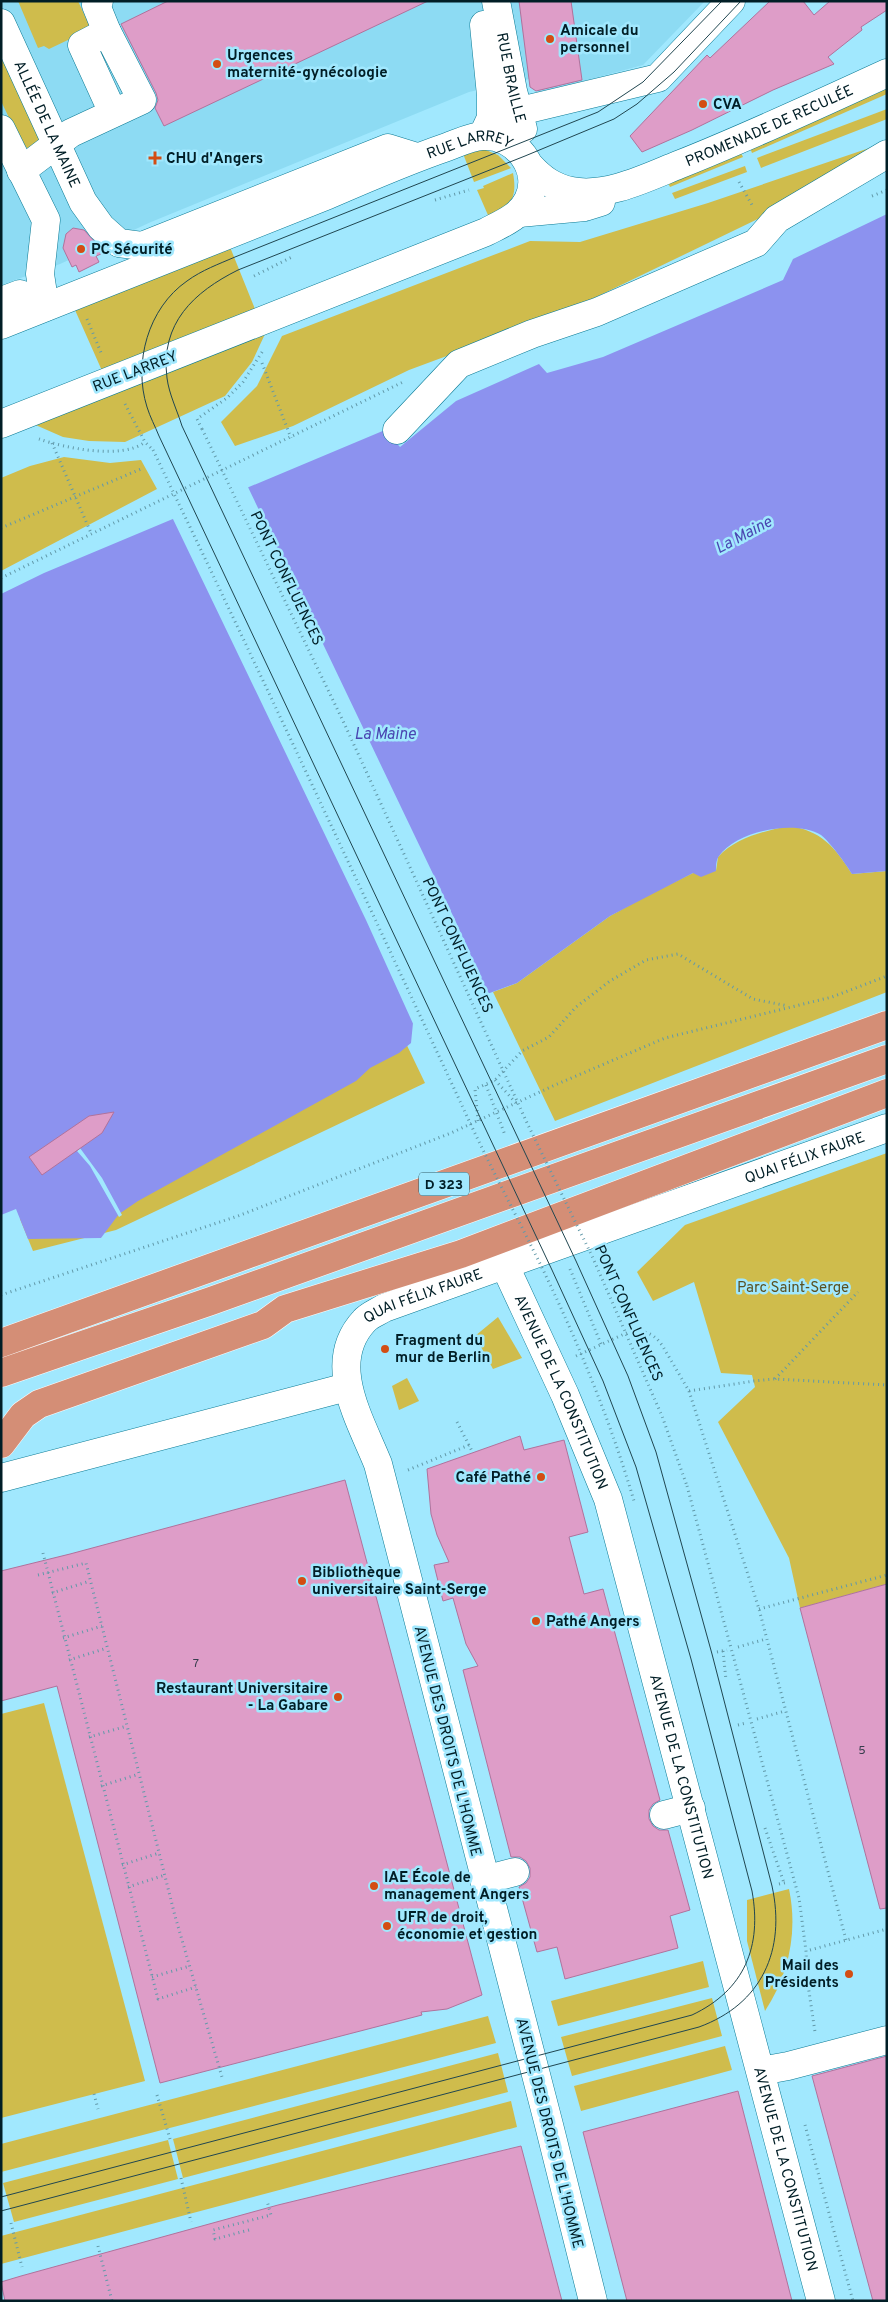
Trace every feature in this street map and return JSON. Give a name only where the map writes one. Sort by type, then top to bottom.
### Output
[{"type":"highway","name":"D 323","points":[[1,1343],[887,1025]]},
{"type":"highway","name":"D 323","points":[[1,1373],[211,1301],[887,1059]]},
{"type":"highway","points":[[1,1444],[23,1415],[39,1404],[263,1325],[285,1309],[461,1254],[887,1093]]},
{"type":"highway","points":[[211,1301],[285,1309]]},
{"type":"street","points":[[21,171],[71,133],[142,100],[107,32],[96,5],[99,1]]},
{"type":"street","name":"RUE BRAILLE","points":[[482,1],[491,95],[487,127]]},
{"type":"street","name":"RUE BRAILLE","points":[[496,1],[523,128],[526,159]]},
{"type":"street","points":[[487,127],[519,112],[658,78],[731,1]]},
{"type":"street","name":"ALLÉE DE LA MAINE","points":[[1,23],[84,202],[98,223],[119,242],[142,246],[388,148],[418,157]]},
{"type":"street","name":"PROMENADE DE RECULÉE","points":[[526,159],[549,184],[572,191],[610,189],[652,176],[728,146],[887,73]]},
{"type":"street","name":"RUE LARREY","points":[[1,325],[418,157],[487,127],[526,159],[531,189],[528,201],[519,213],[486,232],[1,424]]},
{"type":"street","points":[[1,129],[46,220],[40,274],[45,307]]},
{"type":"street","points":[[397,430],[459,364],[532,334],[597,312],[756,243],[777,219],[887,154]]},
{"type":"street","name":"PROMENADE DE RECULÉE","points":[[519,213],[549,211],[600,202],[614,198],[652,176]]},
{"type":"street","points":[[1,301],[20,294],[45,307]]},
{"type":"street","name":"QUAI FÉLIX FAURE","points":[[347,1387],[346,1355],[353,1337],[365,1320],[384,1308],[887,1128]]},
{"type":"street","name":"AVENUE DE LA CONSTITUTION","points":[[505,1266],[566,1396],[608,1499],[821,2301]]},
{"type":"street","points":[[1,1478],[347,1387]]},
{"type":"street","name":"AVENUE DES DROITS DE L'HOMME","points":[[347,1387],[378,1464],[484,1880],[549,2125],[592,2301]]},
{"type":"street","points":[[664,1815],[691,1808]]},
{"type":"street","points":[[484,1880],[516,1872]]},
{"type":"street","points":[[761,2070],[788,2066],[887,2040]]},
{"type":"path","points":[[739,182],[748,199]]},
{"type":"path","points":[[436,200],[469,190]]},
{"type":"path","points":[[254,276],[294,256]]},
{"type":"path","points":[[77,295],[113,381],[145,442],[153,450],[295,746],[481,1146],[555,1295],[622,1458],[634,1501]]},
{"type":"path","name":"PONT CONFLUENCES","points":[[265,346],[243,382],[227,398],[197,419],[344,723],[528,1125],[592,1256],[662,1416],[687,1486],[799,1898],[806,1951],[807,1978]]},
{"type":"path","points":[[262,363],[291,438]]},
{"type":"path","points":[[1,578],[233,463],[291,438],[412,378]]},
{"type":"path","points":[[92,533],[50,443],[114,451],[138,447],[145,442]]},
{"type":"path","points":[[1,528],[141,469]]},
{"type":"path","points":[[478,1121],[475,1089],[495,1080],[522,1051],[549,1037],[576,1007],[610,981],[646,960],[678,954],[753,999],[791,1007]]},
{"type":"path","points":[[1,1295],[238,1216],[478,1121],[665,1038],[832,996],[887,976]]},
{"type":"path","points":[[495,1080],[516,1103]]},
{"type":"path","points":[[486,1085],[505,1135]]},
{"type":"path","points":[[569,1264],[601,1344]]},
{"type":"path","points":[[774,1379],[858,1292]]},
{"type":"path","points":[[568,1359],[633,1330],[650,1334],[662,1345],[689,1391],[759,1609],[846,1940]]},
{"type":"path","points":[[689,1391],[754,1380],[774,1379],[887,1385]]},
{"type":"path","points":[[457,1422],[473,1453]]},
{"type":"path","points":[[407,1470],[469,1445]]},
{"type":"path","points":[[43,1553],[101,1786],[158,2000],[196,1987]]},
{"type":"path","points":[[38,1575],[86,1563],[165,1875],[222,2077]]},
{"type":"path","points":[[759,1609],[887,1575]]},
{"type":"path","points":[[52,1593],[90,1581]]},
{"type":"path","points":[[63,1638],[102,1626]]},
{"type":"path","points":[[738,1646],[766,1639]]},
{"type":"path","points":[[69,1660],[107,1648]]},
{"type":"path","points":[[717,1652],[725,1650],[726,1680]]},
{"type":"path","points":[[757,1719],[786,1711]]},
{"type":"path","points":[[738,1726],[746,1723]]},
{"type":"path","points":[[89,1737],[127,1726]]},
{"type":"path","points":[[101,1786],[139,1774]]},
{"type":"path","points":[[765,1828],[784,1883]]},
{"type":"path","points":[[122,1865],[160,1853]]},
{"type":"path","points":[[128,1887],[165,1875]]},
{"type":"path","points":[[810,1950],[887,1929]]},
{"type":"path","points":[[152,1978],[190,1966]]},
{"type":"path","points":[[94,2094],[98,2109]]},
{"type":"path","points":[[157,2095],[170,2139]]},
{"type":"path","points":[[803,2120],[853,2301]]},
{"type":"path","points":[[181,2178],[191,2222]]},
{"type":"path","points":[[249,2230],[215,2239],[213,2230],[270,2215],[267,2201]]},
{"type":"path","points":[[11,2223],[22,2266]]},
{"type":"path","points":[[98,2246],[112,2301]]},
{"type":"shaded area","name":"CHU d'Angers","points":[[1,1],[705,1],[643,65],[539,93],[530,87],[529,79],[469,92],[151,222],[60,264],[1,285]]},
{"type":"green space","points":[[18,1],[78,1],[91,29],[49,49],[44,46],[38,48]]},
{"type":"green space","points":[[1,40],[45,136],[29,149],[22,145],[1,101]]},
{"type":"green space","points":[[887,88],[887,94],[752,153],[750,148]]},
{"type":"green space","points":[[887,109],[887,119],[761,168],[757,158]]},
{"type":"green space","points":[[887,142],[785,206],[563,313],[409,370],[293,426],[235,446],[221,422],[257,386],[282,336],[530,241],[580,242],[708,203]]},
{"type":"green space","points":[[481,148],[498,155],[511,168],[474,182],[462,151]]},
{"type":"green space","points":[[740,151],[743,157],[670,187],[667,181]]},
{"type":"green space","points":[[745,166],[747,172],[675,199],[672,193]]},
{"type":"green space","points":[[513,173],[514,190],[511,201],[491,222],[477,190]]},
{"type":"green space","points":[[228,242],[265,334],[252,362],[225,396],[125,442],[89,441],[63,437],[31,423],[111,391],[75,310]]},
{"type":"green space","points":[[64,457],[110,463],[141,460],[157,489],[1,571],[1,478],[30,466]]},
{"type":"green space","points":[[788,826],[810,831],[826,841],[852,874],[887,871],[887,992],[555,1121],[493,992],[517,983],[610,916],[648,895],[693,873],[716,871],[718,857],[733,845],[759,833]]},
{"type":"green space","points":[[379,987],[425,1083],[116,1230],[33,1251],[20,1219],[148,1177]]},
{"type":"green space","name":"Parc Saint-Serge","points":[[887,1153],[887,1584],[800,1608],[789,1558],[718,1422],[755,1387],[752,1375],[721,1373],[694,1282],[653,1301],[637,1272],[685,1225]]},
{"type":"green space","points":[[498,1317],[522,1358],[493,1369],[475,1336]]},
{"type":"green space","points":[[407,1378],[419,1401],[399,1410],[392,1386]]},
{"type":"green space","points":[[44,1703],[145,2081],[1,2118],[1,1714]]},
{"type":"green space","points":[[789,1889],[792,1905],[792,1937],[786,1967],[765,2011],[747,1941],[747,1900]]},
{"type":"green space","points":[[703,1961],[709,1987],[558,2026],[551,2001]]},
{"type":"green space","points":[[712,1998],[722,2036],[572,2076],[561,2037]]},
{"type":"green space","points":[[488,2016],[496,2043],[1,2172],[1,2144]]},
{"type":"green space","points":[[725,2046],[732,2070],[581,2111],[574,2086]]},
{"type":"green space","points":[[498,2053],[508,2092],[183,2178],[173,2139]]},
{"type":"green space","points":[[511,2101],[517,2127],[1,2264],[1,2236]]},
{"type":"green space","points":[[168,2140],[178,2179],[14,2222],[3,2183]]},
{"type":"water","name":"La Maine","points":[[887,214],[887,871],[852,874],[825,838],[810,830],[782,828],[752,834],[727,847],[718,858],[716,871],[701,877],[693,873],[610,916],[517,983],[417,1020],[413,1023],[411,1043],[399,1053],[370,1068],[356,1081],[138,1201],[119,1214],[101,1238],[28,1239],[16,1209],[1,1215],[1,594],[44,573],[385,430],[400,447],[456,401],[539,364],[547,373],[603,357],[783,280],[793,259]]},
{"type":"pier","points":[[247,485],[455,920],[489,996],[418,1022],[415,1028],[366,920],[172,517]]},
{"type":"pier","points":[[80,1148],[102,1178],[122,1215],[119,1217],[90,1166],[77,1151]]},
{"type":"building","name":"Urgences maternité-gynécologie","points":[[168,1],[428,1],[164,126],[155,108],[158,100],[156,93],[121,24]]},
{"type":"building","name":"Amicale du personnel","points":[[519,1],[571,1],[582,80],[536,91],[530,87]]},
{"type":"building","points":[[770,1],[803,1],[814,15],[830,1],[887,1],[887,10],[861,27],[862,30],[828,57],[834,64],[773,90],[692,130],[642,152],[630,136],[707,55],[710,58]]},
{"type":"building","name":"PC Sécurité","points":[[73,228],[84,230],[96,243],[101,254],[96,256],[99,262],[79,272],[76,265],[72,267],[63,248],[66,234]]},
{"type":"building","points":[[114,1112],[102,1133],[42,1175],[29,1157],[89,1116]]},
{"type":"building","name":"Pathé Angers","points":[[520,1436],[524,1450],[564,1440],[588,1532],[569,1537],[584,1594],[603,1589],[660,1800],[653,1804],[649,1810],[649,1819],[653,1826],[659,1830],[668,1830],[690,1910],[670,1916],[678,1948],[565,1979],[557,1947],[537,1952],[519,1887],[526,1883],[530,1877],[530,1868],[526,1861],[520,1857],[511,1857],[463,1670],[478,1666],[466,1644],[453,1598],[443,1601],[434,1565],[449,1562],[437,1535],[431,1514],[427,1469]]},
{"type":"building","points":[[345,1480],[482,1995],[447,2009],[421,2012],[422,2015],[160,2083],[57,1686],[1,1701],[1,1571]]},
{"type":"building","points":[[887,1584],[887,1908],[880,1909],[800,1608]]},
{"type":"building","points":[[887,2056],[887,2301],[873,2301],[812,2076]]},
{"type":"building","points":[[738,2091],[792,2301],[627,2301],[583,2132]]},
{"type":"building","points":[[521,2146],[562,2301],[5,2301],[1,2282],[278,2205]]},
{"type":"tram line","points":[[1,2197],[692,2015],[710,2005],[725,1993],[737,1979],[746,1964],[754,1930],[752,1891],[691,1659],[636,1467],[603,1381],[552,1270],[159,436],[147,407],[142,373],[143,355],[154,321],[162,306],[174,292],[193,277],[235,257],[598,112],[643,82],[722,1]]},
{"type":"tram line","points":[[1,2211],[699,2027],[721,2017],[739,2004],[753,1989],[764,1972],[772,1953],[775,1932],[772,1886],[712,1654],[656,1452],[628,1376],[576,1261],[182,426],[168,384],[166,358],[169,341],[175,325],[194,299],[207,288],[238,270],[614,119],[637,104],[674,72],[741,1]]},
{"type":"place","name":"Amicale du personnel","points":[[550,39]]},
{"type":"place","name":"Urgences maternité-gynécologie","points":[[217,64]]},
{"type":"place","name":"CVA","points":[[703,104]]},
{"type":"place","name":"CHU d'Angers","points":[[155,158]]},
{"type":"place","name":"PC Sécurité","points":[[81,249]]},
{"type":"place","name":"Fragment du mur de Berlin","points":[[385,1349]]},
{"type":"place","name":"Café Pathé","points":[[541,1477]]},
{"type":"place","name":"Bibliothèque universitaire Saint-Serge","points":[[302,1581]]},
{"type":"place","name":"Pathé Angers","points":[[536,1621]]},
{"type":"place","name":"Restaurant Universitaire - La Gabare","points":[[338,1697]]},
{"type":"place","name":"IAE École de management Angers","points":[[374,1886]]},
{"type":"place","name":"UFR de droit, économie et gestion","points":[[387,1926]]},
{"type":"place","name":"Mail des Présidents","points":[[849,1974]]}]
